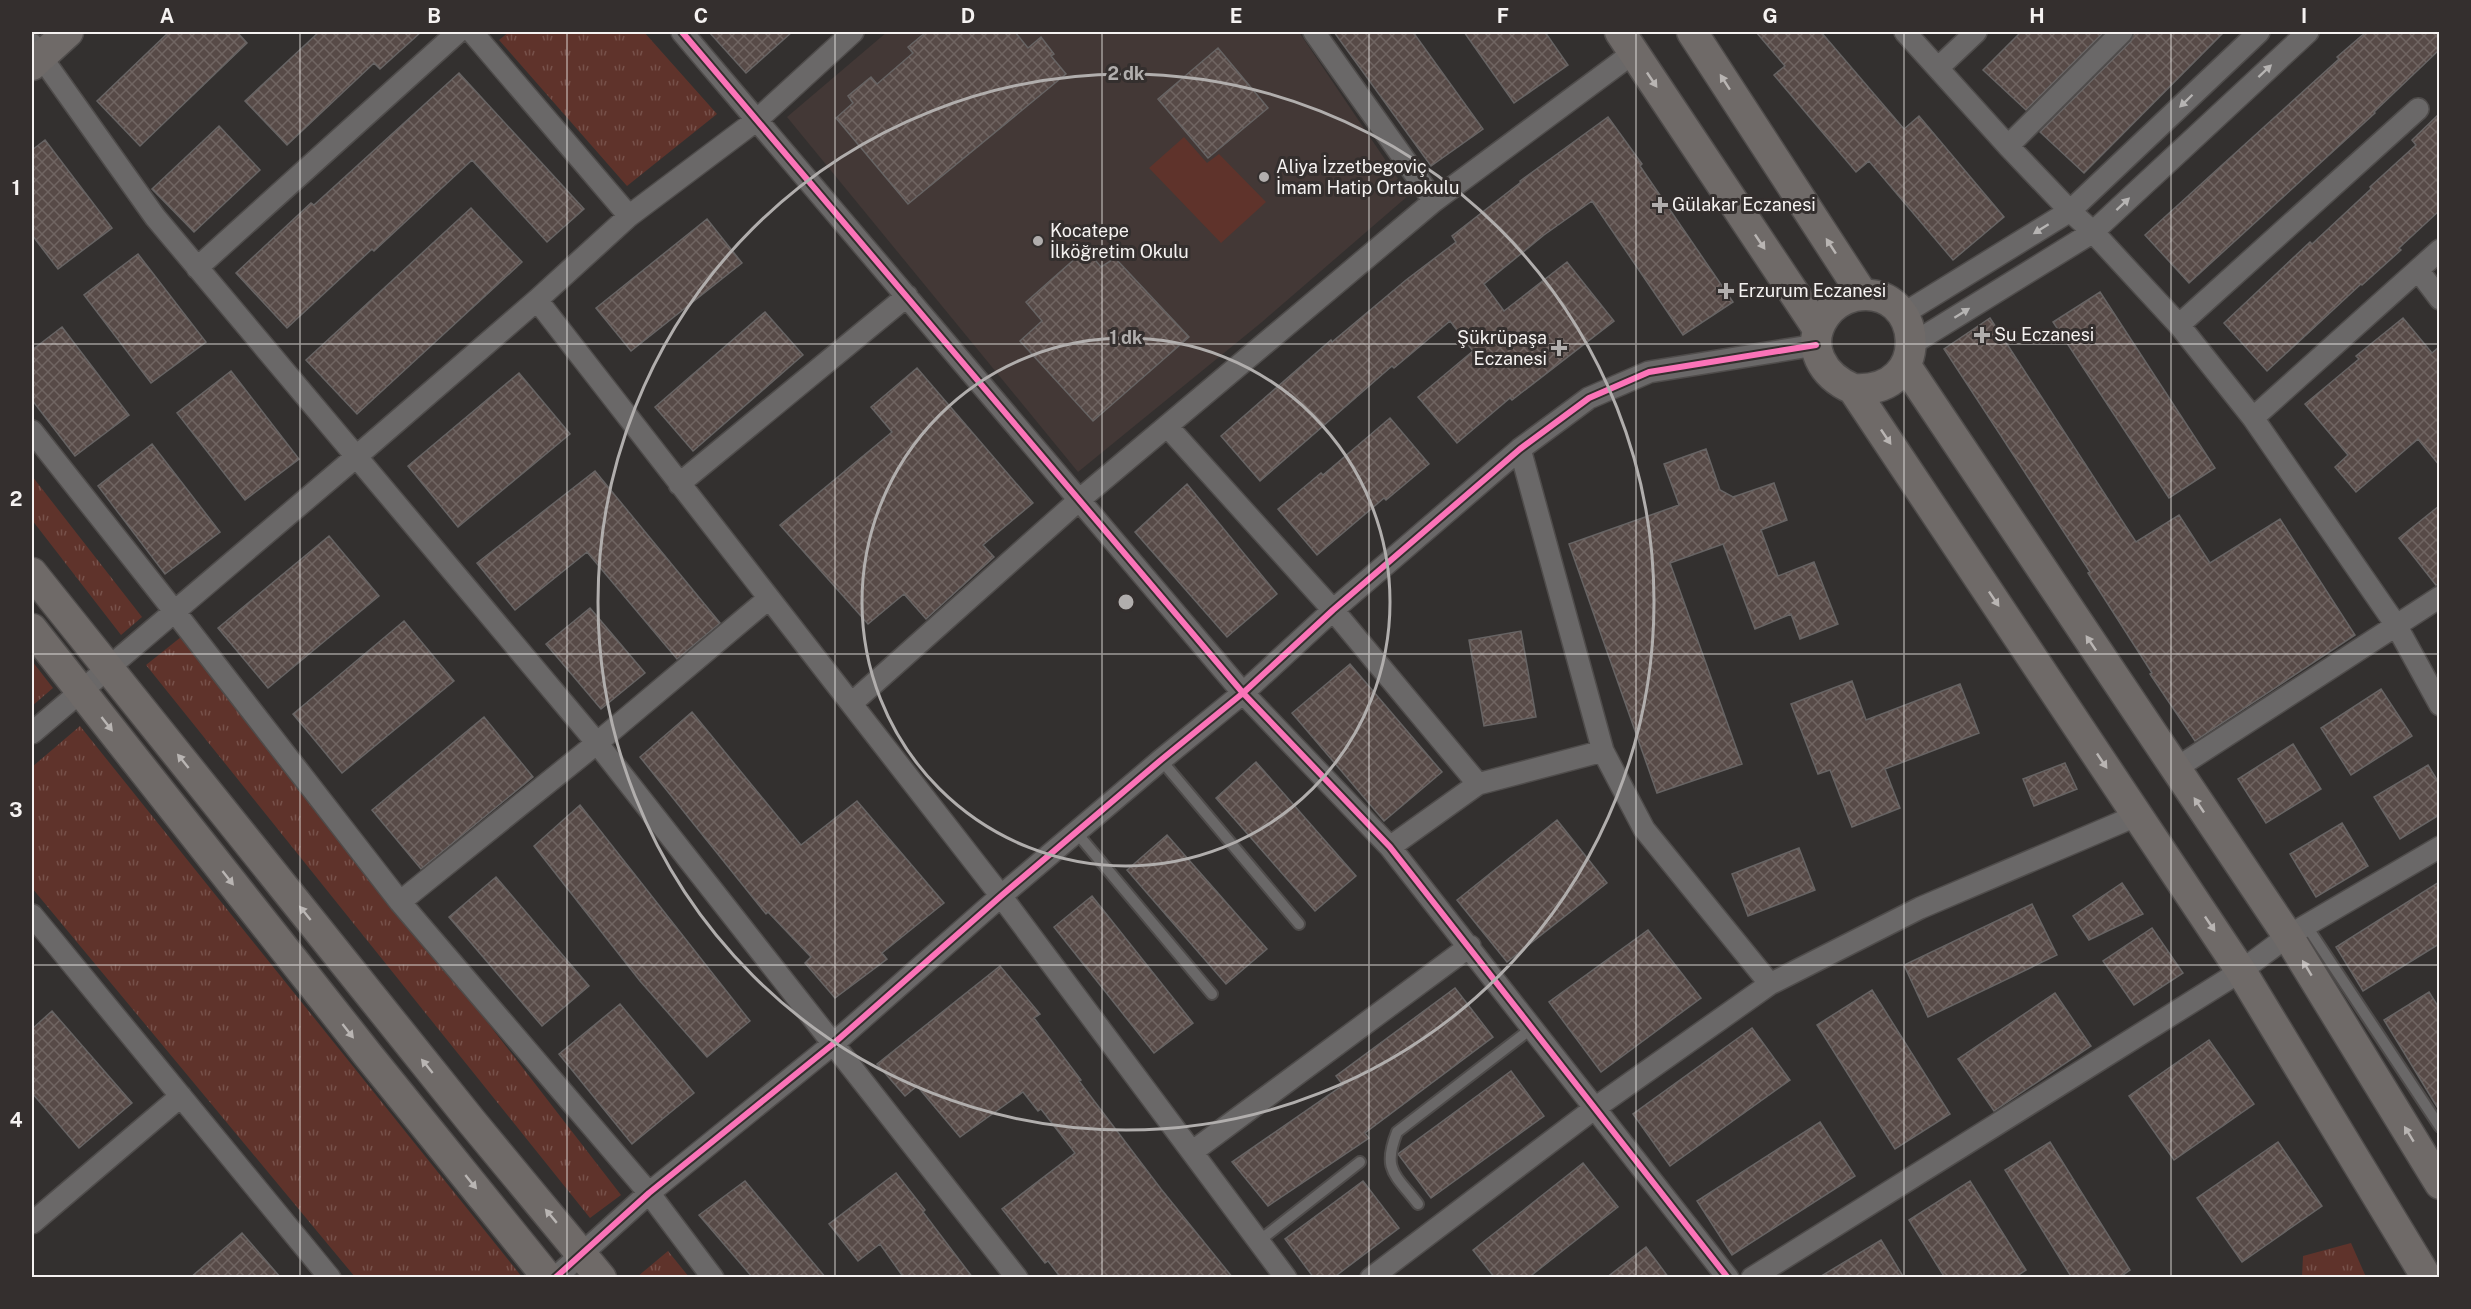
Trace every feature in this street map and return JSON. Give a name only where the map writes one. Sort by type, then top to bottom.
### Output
[{"type":"street","points":[[68,32],[35,55],[155,217],[597,743],[1017,1278]]},
{"type":"street","points":[[197,268],[458,32]]},
{"type":"street","points":[[471,32],[629,216]]},
{"type":"street","points":[[682,32],[1243,693],[1390,847],[1470,946],[1728,1278]]},
{"type":"street","points":[[32,734],[537,300],[629,216],[758,119],[853,32]]},
{"type":"street","points":[[1314,32],[1434,201]]},
{"type":"street","points":[[1692,32],[1863,295]]},
{"type":"street","points":[[1905,32],[2008,146],[2093,232],[2179,326],[2253,418],[2396,626],[2439,705]]},
{"type":"street","points":[[1938,68],[1976,32]]},
{"type":"street","points":[[2008,146],[2122,32]]},
{"type":"street","points":[[1903,315],[2070,211],[2259,32]]},
{"type":"street","points":[[852,703],[1078,501],[1434,201],[1627,42],[1817,337],[1820,360],[1827,373],[1839,383],[1868,390],[1883,386],[1896,378],[1909,355],[2093,232],[2308,32]]},
{"type":"street","points":[[2179,326],[2418,109]]},
{"type":"street","points":[[2253,418],[2439,250]]},
{"type":"street","points":[[2418,270],[2439,300]]},
{"type":"street","points":[[1817,337],[1825,316],[1835,304],[1848,298],[1863,295],[1886,300],[1903,315],[1910,328],[1909,355],[2175,769],[2297,931],[2439,1184]]},
{"type":"street","points":[[679,484],[907,296]]},
{"type":"street","points":[[537,300],[1001,896],[1286,1278]]},
{"type":"street","points":[[555,1278],[649,1193],[832,1044],[1001,896],[1243,693],[1333,610],[1520,449],[1589,398],[1649,372],[1817,337]]},
{"type":"street","points":[[1853,388],[2241,971],[2427,1278]]},
{"type":"street","points":[[1167,426],[1333,610],[1478,784]]},
{"type":"street","points":[[32,431],[400,902],[649,1193],[713,1278]]},
{"type":"street","points":[[1520,449],[1603,751],[1644,829],[1770,984]]},
{"type":"street","points":[[32,573],[472,1122],[601,1278]]},
{"type":"street","points":[[2175,769],[2439,597]]},
{"type":"street","points":[[400,902],[597,743],[768,599]]},
{"type":"street","points":[[32,629],[368,1056],[548,1278]]},
{"type":"street","points":[[1390,847],[1478,784],[1603,751]]},
{"type":"street","points":[[1371,1278],[1595,1108],[1770,984],[1920,908],[2138,815]]},
{"type":"street","points":[[1752,1278],[2241,971],[2297,931],[2439,847]]},
{"type":"street","points":[[32,915],[330,1278]]},
{"type":"street","points":[[1192,1152],[1470,946]]},
{"type":"street","points":[[32,1223],[181,1096]]},
{"type":"lane","points":[[1161,760],[1299,924]]},
{"type":"lane","points":[[1076,832],[1212,994]]},
{"type":"lane","points":[[2297,931],[2439,1127]]},
{"type":"lane","points":[[1418,1204],[1392,1171],[1389,1153],[1397,1132],[1532,1028]]},
{"type":"lane","points":[[1259,1241],[1360,1162]]},
{"type":"shaded area","name":"Kocatepe İlköğretim Okulu","points":[[887,32],[1299,32],[1409,195],[1262,322],[1078,472],[787,117]]},
{"type":"green space","points":[[509,32],[644,32],[717,114],[627,186],[499,40]]},
{"type":"green space","points":[[1184,137],[1207,163],[1219,154],[1266,202],[1221,243],[1149,168]]},
{"type":"green space","points":[[32,476],[142,617],[121,635],[32,520]]},
{"type":"green space","points":[[181,637],[413,926],[621,1195],[590,1218],[146,665]]},
{"type":"green space","points":[[32,661],[53,688],[32,706]]},
{"type":"green space","points":[[80,726],[522,1277],[355,1277],[32,888],[32,767]]},
{"type":"green space","points":[[2351,1243],[2366,1277],[2302,1277],[2303,1256]]},
{"type":"green space","points":[[668,1251],[689,1277],[637,1277]]},
{"type":"building","points":[[169,32],[237,32],[247,43],[140,146],[97,101]]},
{"type":"building","points":[[319,32],[421,32],[380,69],[374,63],[287,145],[245,101]]},
{"type":"building","points":[[709,32],[792,32],[746,73]]},
{"type":"building","points":[[926,32],[1015,32],[1028,48],[1041,37],[1054,54],[1051,56],[1066,74],[908,204],[836,118],[853,103],[848,96],[871,77],[877,84],[913,53],[908,47]]},
{"type":"building","points":[[1334,32],[1413,32],[1483,129],[1431,166]]},
{"type":"building","points":[[1464,32],[1545,32],[1568,65],[1514,103]]},
{"type":"building","points":[[1756,32],[1821,32],[1904,129],[1919,116],[2004,217],[1953,260],[1869,161],[1856,172],[1774,75],[1785,66]]},
{"type":"building","points":[[2021,32],[2104,32],[2026,110],[1983,70]]},
{"type":"building","points":[[2134,32],[2224,32],[2084,173],[2040,132],[2131,41]]},
{"type":"building","points":[[2366,32],[2439,32],[2439,50],[2375,113],[2189,283],[2145,235]]},
{"type":"building","points":[[1218,48],[1268,108],[1208,158],[1158,99]]},
{"type":"building","points":[[459,73],[584,209],[547,242],[472,160],[287,328],[236,273],[311,203],[314,205]]},
{"type":"building","points":[[2439,114],[2439,211],[2399,248],[2401,250],[2267,371],[2224,323],[2310,242],[2312,244],[2371,189],[2370,187],[2416,145],[2412,140]]},
{"type":"building","points":[[1608,117],[1642,164],[1640,166],[1733,302],[1683,335],[1592,201],[1544,235],[1484,284],[1504,311],[1567,262],[1614,321],[1512,400],[1510,398],[1457,443],[1418,397],[1473,351],[1450,321],[1394,368],[1392,366],[1260,481],[1221,436],[1331,340],[1332,342],[1406,280],[1456,242],[1452,236],[1520,181]]},
{"type":"building","points":[[219,126],[260,170],[194,232],[152,189]]},
{"type":"building","points":[[45,140],[112,228],[58,269],[32,235],[32,150]]},
{"type":"building","points":[[471,208],[522,262],[357,414],[306,360]]},
{"type":"building","points":[[707,219],[742,263],[631,351],[596,308]]},
{"type":"building","points":[[1086,249],[1101,267],[1115,258],[1189,337],[1093,421],[1020,341],[1042,321],[1026,302]]},
{"type":"building","points":[[138,254],[206,342],[151,383],[84,295]]},
{"type":"building","points":[[2100,292],[2215,468],[2169,498],[2053,322]]},
{"type":"building","points":[[765,312],[803,355],[693,451],[655,407]]},
{"type":"building","points":[[1990,318],[2136,542],[2179,515],[2210,563],[2280,519],[2355,635],[2195,741],[2150,674],[2152,673],[2088,573],[2090,572],[1944,349]]},
{"type":"building","points":[[2403,318],[2432,353],[2439,347],[2439,465],[2418,439],[2356,492],[2335,467],[2348,455],[2305,404],[2359,359],[2356,356]]},
{"type":"building","points":[[62,327],[129,415],[75,456],[32,400],[32,350]]},
{"type":"building","points":[[917,368],[1033,503],[983,545],[994,557],[926,619],[904,594],[868,624],[780,525],[892,432],[871,407]]},
{"type":"building","points":[[231,371],[299,459],[245,500],[177,413]]},
{"type":"building","points":[[519,373],[570,434],[458,527],[408,466]]},
{"type":"building","points":[[1390,418],[1429,464],[1386,500],[1384,498],[1317,555],[1278,509],[1321,473],[1323,475]]},
{"type":"building","points":[[152,444],[220,532],[165,574],[98,486]]},
{"type":"building","points":[[1706,449],[1720,490],[1733,497],[1774,483],[1787,520],[1761,530],[1778,576],[1814,562],[1838,624],[1800,639],[1791,614],[1755,629],[1723,544],[1670,563],[1742,764],[1657,793],[1569,544],[1679,505],[1664,464]]},
{"type":"building","points":[[595,471],[720,623],[677,659],[587,552],[515,610],[477,563]]},
{"type":"building","points":[[1187,484],[1277,594],[1227,637],[1135,532]]},
{"type":"building","points":[[2439,506],[2439,584],[2436,585],[2399,538]]},
{"type":"building","points":[[329,536],[379,596],[268,688],[218,628]]},
{"type":"building","points":[[590,608],[645,673],[601,709],[546,644]]},
{"type":"building","points":[[404,621],[454,681],[342,773],[293,714]]},
{"type":"building","points":[[1521,631],[1536,717],[1484,726],[1469,640]]},
{"type":"building","points":[[1350,664],[1442,772],[1384,821],[1292,713]]},
{"type":"building","points":[[1852,681],[1866,720],[1960,684],[1979,733],[1885,769],[1900,808],[1852,827],[1830,770],[1818,774],[1791,704]]},
{"type":"building","points":[[2381,689],[2412,736],[2351,775],[2321,728]]},
{"type":"building","points":[[692,712],[801,845],[857,801],[944,903],[882,953],[887,959],[835,998],[805,963],[811,957],[768,912],[766,914],[640,757]]},
{"type":"building","points":[[484,717],[533,777],[421,869],[372,810]]},
{"type":"building","points":[[2293,744],[2321,789],[2266,823],[2238,779]]},
{"type":"building","points":[[1256,762],[1356,876],[1315,911],[1216,798]]},
{"type":"building","points":[[2065,763],[2077,789],[2034,806],[2023,779]]},
{"type":"building","points":[[2428,765],[2439,783],[2439,815],[2400,839],[2374,797]]},
{"type":"building","points":[[580,805],[750,1021],[707,1057],[640,981],[534,846]]},
{"type":"building","points":[[1557,820],[1607,883],[1507,962],[1457,900]]},
{"type":"building","points":[[2342,823],[2368,866],[2316,897],[2290,854]]},
{"type":"building","points":[[1167,835],[1267,949],[1226,984],[1127,870]]},
{"type":"building","points":[[1799,848],[1815,890],[1748,916],[1732,874]]},
{"type":"building","points":[[496,877],[589,986],[542,1026],[449,917]]},
{"type":"building","points":[[2439,882],[2439,944],[2363,991],[2336,947]]},
{"type":"building","points":[[2122,883],[2143,914],[2089,940],[2073,916]]},
{"type":"building","points":[[1092,896],[1193,1023],[1154,1053],[1054,927]]},
{"type":"building","points":[[2032,904],[2057,955],[1928,1017],[1904,965]]},
{"type":"building","points":[[2152,928],[2183,973],[2134,1005],[2103,961]]},
{"type":"building","points":[[1648,930],[1701,998],[1601,1072],[1549,1002]]},
{"type":"building","points":[[1000,966],[1040,1014],[1034,1018],[1081,1080],[1079,1081],[1161,1189],[1233,1278],[1061,1278],[1048,1261],[1045,1263],[1002,1209],[1075,1153],[1041,1109],[1038,1111],[1023,1092],[960,1137],[917,1086],[905,1096],[877,1064]]},
{"type":"building","points":[[1455,988],[1493,1037],[1365,1133],[1369,1138],[1268,1206],[1232,1162],[1343,1085],[1336,1076]]},
{"type":"building","points":[[1872,990],[1950,1114],[1895,1149],[1817,1025]]},
{"type":"building","points":[[2429,992],[2439,1008],[2439,1110],[2384,1020]]},
{"type":"building","points":[[2055,993],[2091,1046],[1994,1111],[1958,1059]]},
{"type":"building","points":[[620,1004],[694,1093],[632,1144],[559,1054]]},
{"type":"building","points":[[52,1011],[132,1103],[79,1148],[32,1093],[32,1029]]},
{"type":"building","points":[[1752,1028],[1790,1080],[1670,1166],[1633,1114]]},
{"type":"building","points":[[2209,1040],[2254,1104],[2174,1160],[2129,1096]]},
{"type":"building","points":[[1511,1071],[1544,1116],[1431,1198],[1398,1154]]},
{"type":"building","points":[[1820,1122],[1855,1176],[1732,1255],[1697,1201]]},
{"type":"building","points":[[2050,1142],[2130,1270],[2119,1278],[2072,1278],[2005,1170]]},
{"type":"building","points":[[2278,1142],[2322,1206],[2242,1262],[2197,1198]]},
{"type":"building","points":[[1583,1163],[1618,1207],[1528,1278],[1495,1278],[1473,1250]]},
{"type":"building","points":[[896,1173],[973,1278],[904,1278],[880,1244],[858,1261],[829,1224]]},
{"type":"building","points":[[745,1181],[826,1278],[753,1278],[699,1215]]},
{"type":"building","points":[[1363,1181],[1399,1228],[1333,1278],[1314,1278],[1285,1239]]},
{"type":"building","points":[[1970,1181],[2026,1270],[2014,1278],[1945,1278],[1909,1220]]},
{"type":"building","points":[[242,1233],[281,1278],[190,1278]]},
{"type":"building","points":[[1881,1240],[1904,1278],[1818,1278]]},
{"type":"building","points":[[1646,1247],[1669,1278],[1606,1278]]},
{"type":"cycle path","points":[[682,32],[1243,693],[1390,847],[1728,1278]]},
{"type":"cycle path","points":[[555,1278],[649,1193],[833,1044],[1001,896],[1243,693],[1333,610],[1520,449],[1589,398],[1649,372],[1816,345]]},
{"type":"place","name":"Aliya İzzetbegoviç İmam Hatip Ortaokulu","points":[[1264,177]]},
{"type":"place","name":"Gülakar Eczanesi","points":[[1660,205]]},
{"type":"place","name":"Kocatepe İlköğretim Okulu","points":[[1038,241]]},
{"type":"place","name":"Erzurum Eczanesi","points":[[1726,291]]},
{"type":"place","name":"Su Eczanesi","points":[[1982,335]]},
{"type":"place","name":"Şükrüpaşa Eczanesi","points":[[1559,348]]}]
